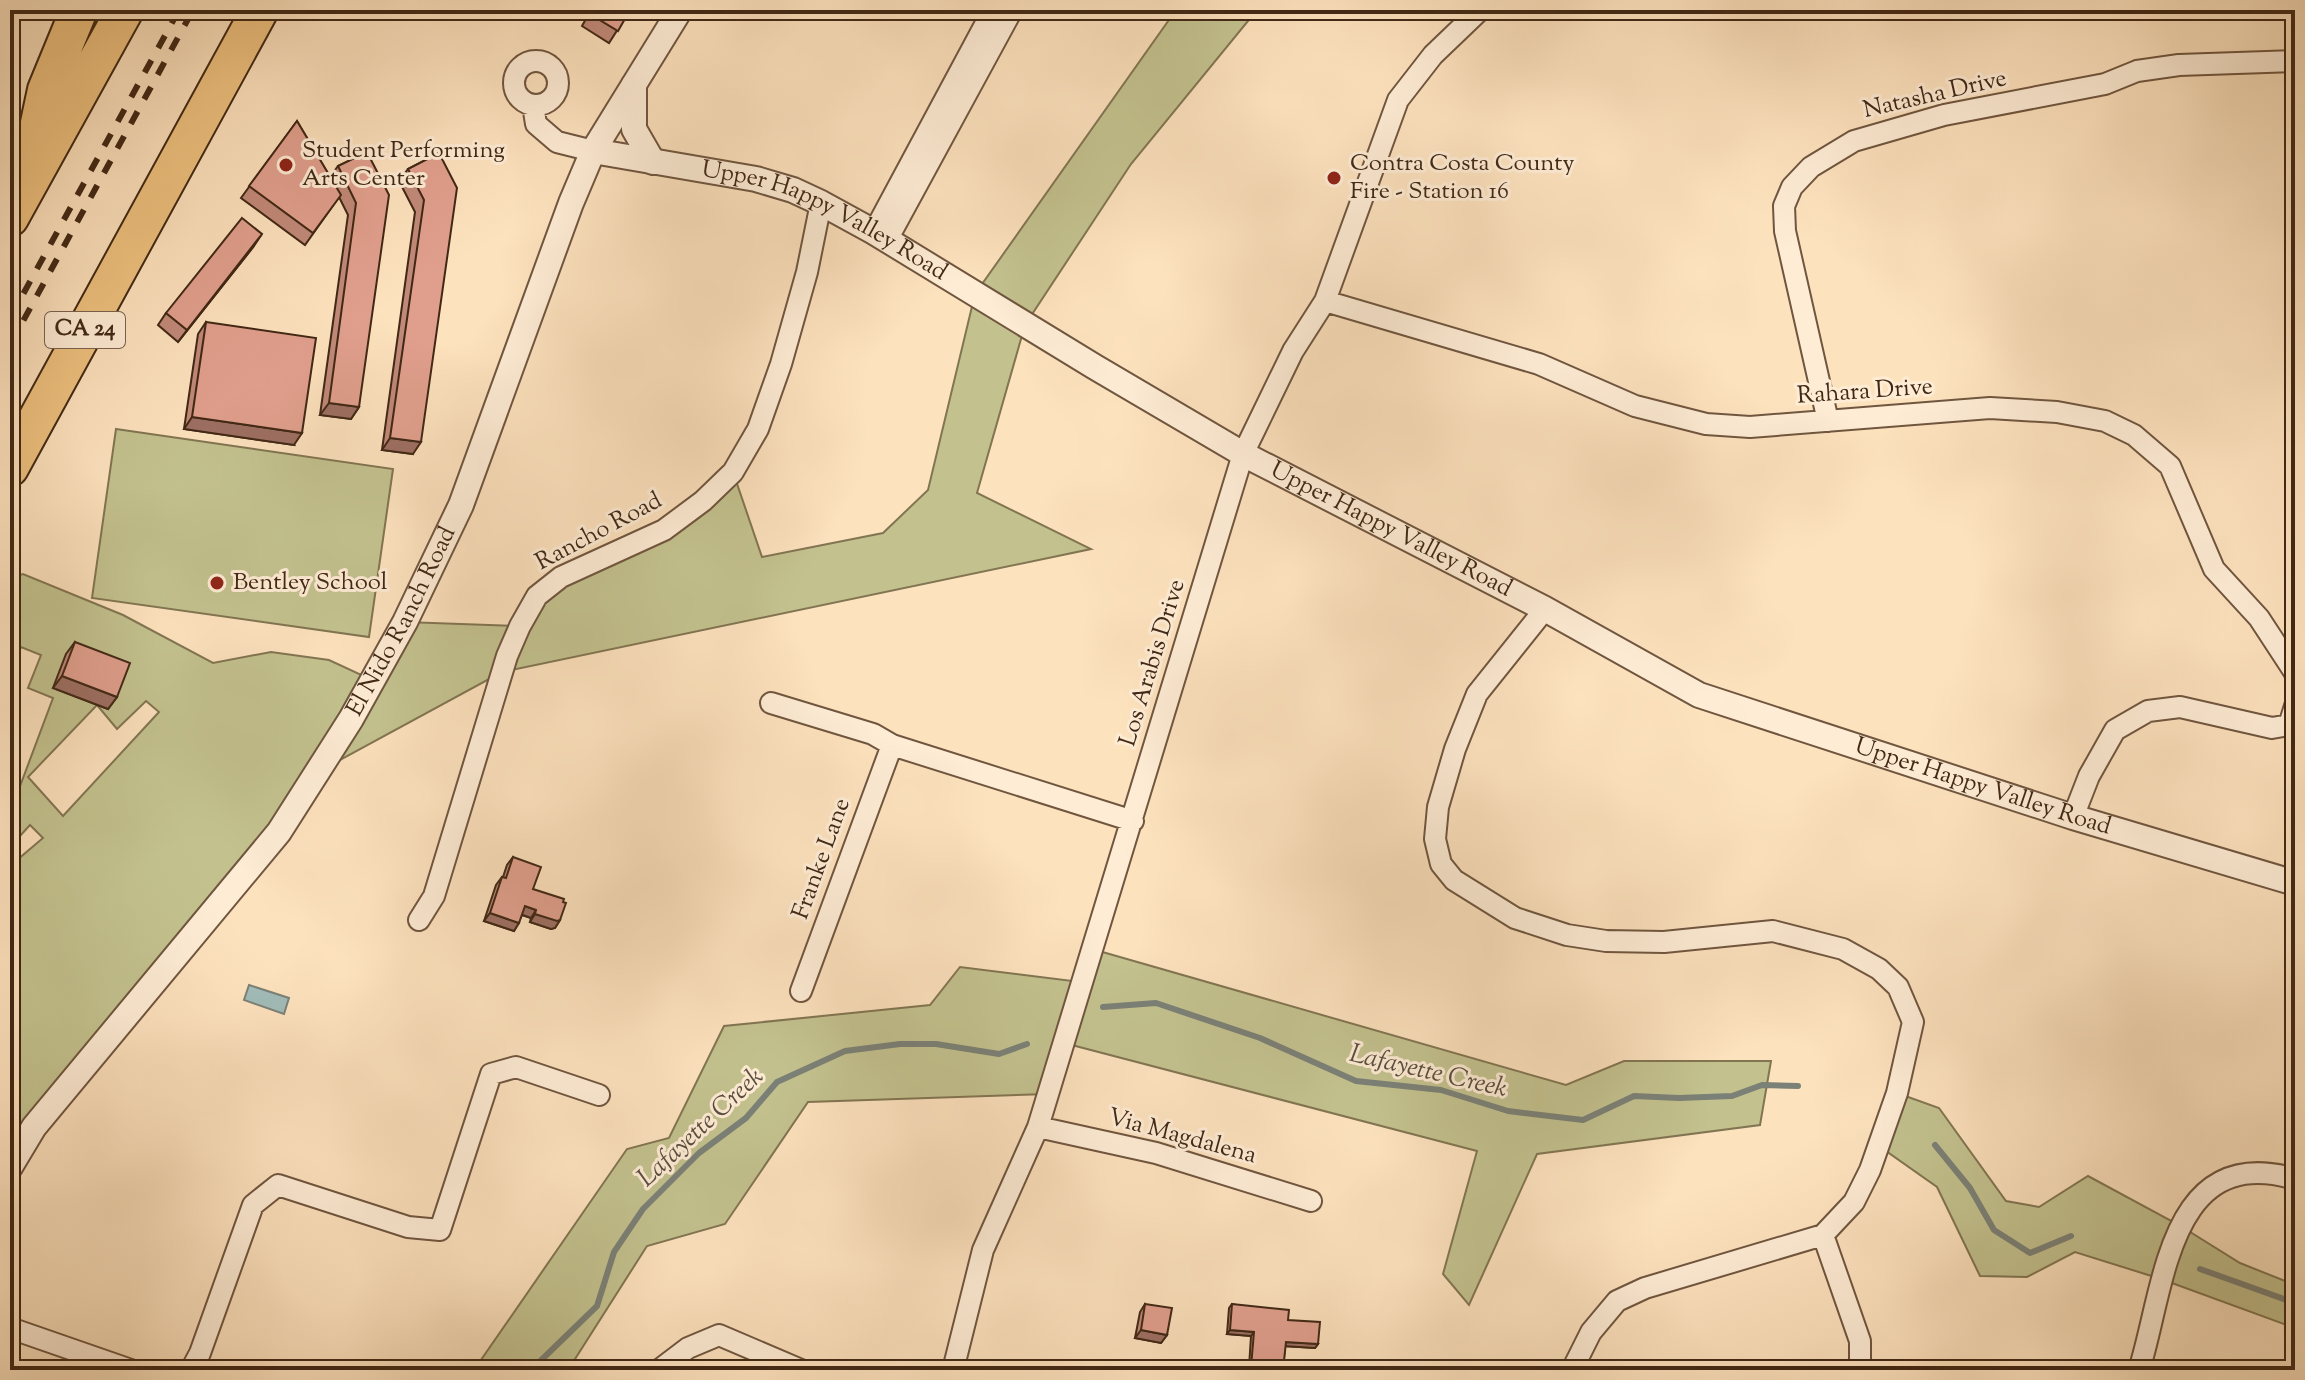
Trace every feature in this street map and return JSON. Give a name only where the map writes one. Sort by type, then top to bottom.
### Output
[{"type":"highway","points":[[18,203],[125,10]]},
{"type":"highway","name":"CA 24","points":[[10,468],[260,10]]},
{"type":"highway","points":[[18,203],[46,90],[77,13]]},
{"type":"street","name":"El Nido Ranch Road","points":[[10,1167],[34,1127],[279,832],[351,719],[405,622],[461,505],[571,203],[593,151],[680,10]]},
{"type":"street","points":[[880,236],[993,10]]},
{"type":"street","points":[[880,236],[1012,10]]},
{"type":"street","name":"Los Arabis Drive","points":[[953,1370],[983,1250],[1038,1127],[1243,454],[1293,351],[1325,301],[1398,100],[1433,55],[1480,10]]},
{"type":"street","name":"Natasha Drive","points":[[1828,421],[1784,218],[1784,206],[1792,187],[1811,167],[1854,141],[1884,132],[1944,115],[2105,84],[2137,71],[2179,65],[2295,61]]},
{"type":"street","points":[[634,84],[634,129],[653,162]]},
{"type":"street","name":"Upper Happy Valley Road","points":[[533,105],[536,124],[557,142],[756,179],[793,190],[821,203],[1243,454],[1545,609],[1699,695],[2073,817],[2295,883]]},
{"type":"street","name":"Rancho Road","points":[[419,920],[434,896],[507,656],[537,596],[561,577],[664,530],[703,501],[733,472],[758,429],[781,364],[807,272],[821,203]]},
{"type":"street","name":"Rahara Drive","points":[[1325,301],[1539,364],[1635,406],[1706,424],[1750,427],[1990,408],[2067,413],[2105,421],[2134,435],[2170,466],[2214,569],[2259,618],[2295,673]]},
{"type":"street","points":[[1545,609],[1477,694],[1455,749],[1438,807],[1435,839],[1441,864],[1454,880],[1515,918],[1567,935],[1606,941],[1664,942],[1773,931],[1843,949],[1879,969],[1898,987],[1913,1022],[1897,1093],[1870,1170],[1854,1202],[1823,1235],[1645,1288],[1617,1301],[1591,1332],[1572,1370]]},
{"type":"street","points":[[771,703],[873,734],[892,745],[1133,821]]},
{"type":"street","points":[[2073,817],[2089,776],[2115,730],[2148,711],[2180,707],[2272,728],[2289,725],[2295,706]]},
{"type":"street","name":"Franke Lane","points":[[801,991],[892,745]]},
{"type":"street","points":[[191,1370],[200,1353],[253,1205],[278,1185],[408,1227],[440,1230],[491,1074],[516,1067],[599,1095]]},
{"type":"street","name":"Via Magdalena","points":[[1038,1127],[1156,1153],[1311,1201]]},
{"type":"street","points":[[2139,1370],[2166,1258],[2179,1225],[2203,1194],[2224,1180],[2251,1171],[2295,1179]]},
{"type":"street","points":[[1823,1235],[1860,1341],[1860,1370]]},
{"type":"street","points":[[10,1328],[131,1370]]},
{"type":"street","points":[[659,1370],[688,1348],[719,1335],[801,1370]]},
{"type":"shaded area","points":[[1176,10],[1257,10],[1131,164],[1025,325],[977,493],[1091,549],[502,672],[316,773],[10,1167],[10,866],[43,838],[30,825],[10,847],[10,813],[53,698],[28,688],[41,655],[21,647],[10,675],[10,578],[23,574],[123,615],[213,663],[271,652],[329,660],[372,680],[405,622],[520,626],[537,596],[664,530],[733,472],[762,557],[883,533],[928,490],[975,294]],"holes":[[[146,701],[159,712],[63,816],[28,777],[97,705],[117,729]]]},
{"type":"shaded area","points":[[116,429],[393,469],[369,637],[92,598]]},
{"type":"shaded area","points":[[1092,949],[1566,1085],[1624,1061],[1771,1061],[1760,1125],[1537,1154],[1469,1305],[1443,1274],[1477,1151],[1064,1043],[1048,1094],[808,1102],[725,1224],[647,1246],[568,1370],[474,1370],[627,1149],[669,1138],[724,1026],[930,1005],[960,967],[1080,982]]},
{"type":"shaded area","points":[[1897,1093],[1939,1108],[2006,1201],[2039,1207],[2088,1176],[2179,1225],[2240,1263],[2295,1285],[2295,1328],[2161,1279],[2075,1252],[2027,1277],[1980,1276],[1937,1187],[1879,1146]]},
{"type":"water","points":[[249,985],[289,998],[284,1014],[244,1000]]},
{"type":"building","points":[[592,10],[630,10],[618,31],[590,14]]},
{"type":"building","name":"Student Performing Arts Center","points":[[297,121],[341,195],[313,233],[249,186]]},
{"type":"building","points":[[367,152],[389,195],[359,407],[329,403],[356,203],[338,166]]},
{"type":"building","points":[[439,153],[457,188],[421,442],[390,438],[424,200],[408,169]]},
{"type":"building","points":[[242,218],[262,234],[187,330],[166,313]]},
{"type":"building","points":[[206,322],[316,338],[302,433],[192,417]]},
{"type":"building","points":[[75,642],[130,663],[117,697],[62,676]]},
{"type":"building","points":[[513,857],[541,867],[533,889],[564,899],[566,903],[560,920],[535,914],[536,910],[525,906],[519,923],[490,913],[502,877],[506,878]]},
{"type":"building","points":[[1145,1304],[1172,1308],[1167,1335],[1141,1330]]},
{"type":"building","points":[[1232,1304],[1289,1310],[1288,1320],[1320,1322],[1318,1344],[1286,1342],[1283,1370],[1234,1370],[1234,1366],[1251,1367],[1254,1332],[1230,1330]]},
{"type":"waterway","name":"Lafayette Creek","points":[[1103,1007],[1156,1003],[1260,1038],[1356,1081],[1441,1090],[1508,1111],[1583,1120],[1634,1096],[1732,1096],[1762,1085],[1798,1086]]},
{"type":"waterway","name":"Lafayette Creek","points":[[531,1370],[597,1306],[614,1252],[643,1209],[699,1153],[746,1118],[777,1082],[845,1051],[900,1044],[936,1044],[999,1054],[1027,1044]]},
{"type":"waterway","name":"Lafayette Creek","points":[[1935,1145],[1970,1188],[1994,1230],[2030,1253],[2071,1236]]},
{"type":"waterway","name":"Lafayette Creek","points":[[2200,1269],[2295,1303]]},
{"type":"railway","points":[[10,318],[179,10]]},
{"type":"railway","points":[[10,345],[193,10]]},
{"type":"place","name":"Student Performing Arts Center","points":[[286,165]]},
{"type":"place","name":"Contra Costa County Fire - Station 16","points":[[1334,178]]},
{"type":"place","name":"Bentley School","points":[[217,583]]}]
